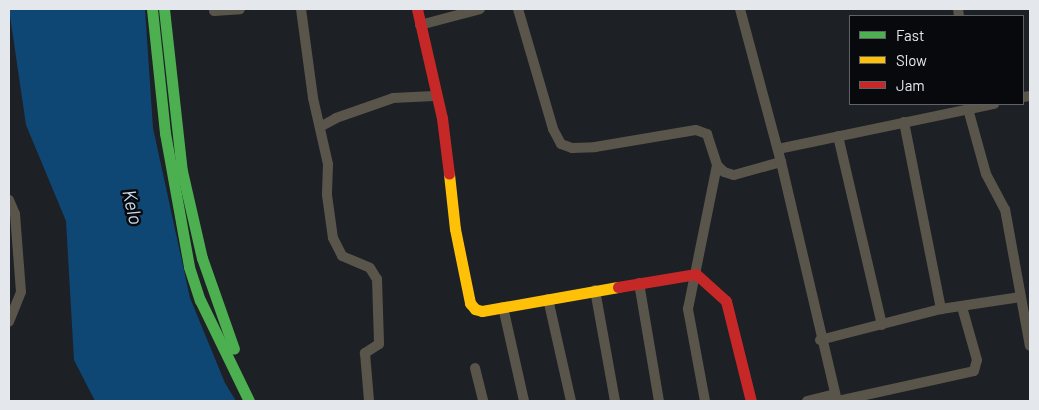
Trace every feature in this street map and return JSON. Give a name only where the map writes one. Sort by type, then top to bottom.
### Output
[{"type":"street","points":[[152,9],[165,133],[189,267],[200,300],[250,401]]},
{"type":"street","points":[[164,9],[182,171],[202,258],[228,335],[259,401]]},
{"type":"street","points":[[214,11],[240,9]]},
{"type":"street","points":[[301,9],[302,33],[328,164],[327,195],[333,238],[342,256],[370,268],[377,279],[379,344],[367,350],[365,360],[369,401]]},
{"type":"street","points":[[418,9],[434,96],[442,118],[455,229],[470,303],[475,310],[482,311],[696,274]]},
{"type":"street","points":[[420,25],[480,9]]},
{"type":"street","points":[[518,9],[553,130],[561,144],[572,148],[595,147],[703,131],[708,134],[717,165],[688,322],[705,401]]},
{"type":"street","points":[[740,9],[778,148],[820,340],[837,399]]},
{"type":"street","points":[[320,127],[336,118],[393,98],[434,96]]},
{"type":"street","points":[[778,148],[968,109],[979,105]]},
{"type":"street","points":[[968,109],[986,174],[1005,209],[1030,346]]},
{"type":"street","points":[[904,122],[941,310]]},
{"type":"street","points":[[838,136],[882,325]]},
{"type":"street","points":[[717,165],[724,172],[734,175],[781,162]]},
{"type":"street","points":[[9,200],[15,214],[21,292],[9,322]]},
{"type":"street","points":[[696,274],[726,301],[751,401]]},
{"type":"street","points":[[639,283],[659,401]]},
{"type":"street","points":[[595,290],[615,401]]},
{"type":"street","points":[[820,340],[941,310],[1020,297]]},
{"type":"street","points":[[548,299],[571,401]]},
{"type":"street","points":[[503,307],[524,401]]},
{"type":"street","points":[[807,401],[837,399],[974,371],[977,360],[962,307]]},
{"type":"street","points":[[475,368],[483,401]]},
{"type":"water","name":"Kelo","points":[[9,9],[145,9],[153,128],[190,298],[225,383],[236,401],[95,401],[74,360],[66,221],[26,125]]},
{"type":"traffic: fast","points":[[152,9],[165,133],[189,267],[200,300],[249,401]]},
{"type":"traffic: fast","points":[[164,9],[182,171],[202,258],[234,349]]},
{"type":"traffic: slow","points":[[449,174],[455,229],[470,303],[475,309],[482,311],[618,287]]},
{"type":"traffic: jam","points":[[417,9],[442,118],[449,174]]},
{"type":"traffic: jam","points":[[618,287],[696,274],[726,301],[751,401]]}]
